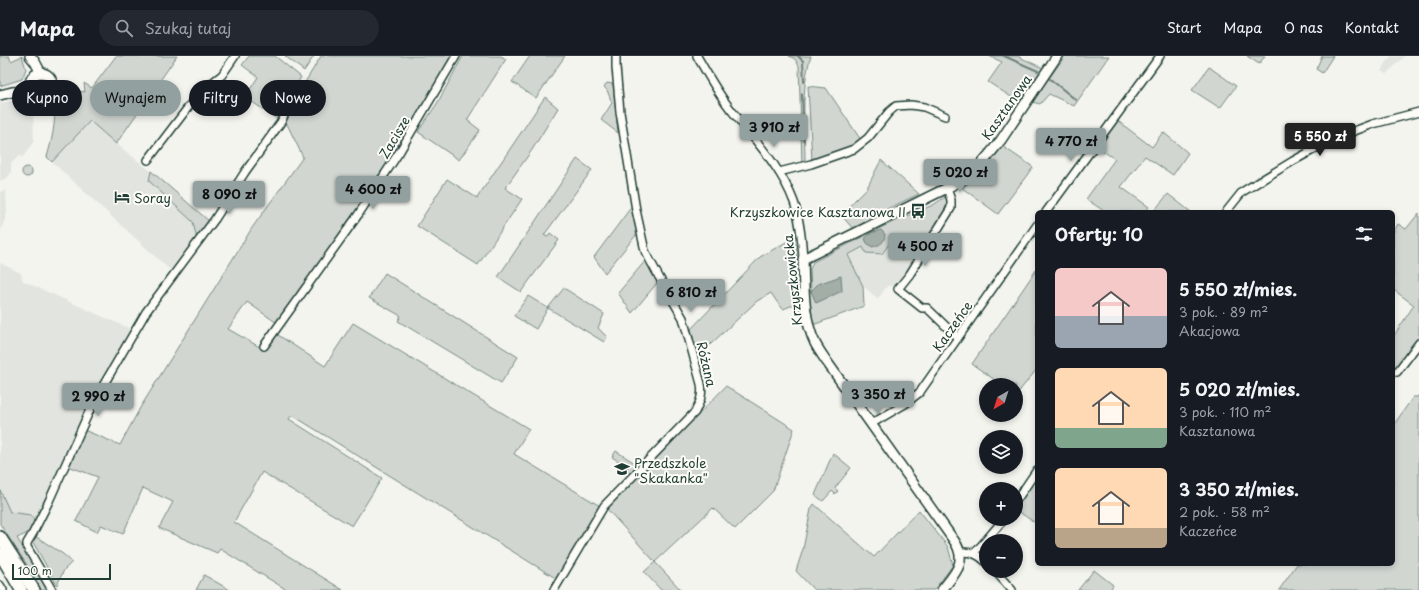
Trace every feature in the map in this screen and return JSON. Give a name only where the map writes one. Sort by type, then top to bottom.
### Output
[{"type":"main road","points":[[0,537],[34,590]]},
{"type":"main road","points":[[0,554],[22,590]]},
{"type":"street","points":[[30,56],[35,62],[35,77],[33,80]]},
{"type":"street","points":[[148,160],[199,93],[222,75],[236,56]]},
{"type":"street","name":"Zacisze","points":[[264,346],[358,215],[400,151],[456,56]]},
{"type":"street","name":"Różana","points":[[554,590],[604,506],[695,412],[703,392],[683,318],[645,251],[631,181],[620,112],[616,56]]},
{"type":"street","name":"Krzyszkowicka","points":[[697,56],[721,96],[764,150],[779,172],[794,202],[801,238],[808,322],[815,343],[961,552]]},
{"type":"street","name":"Kasztanowa","points":[[803,259],[947,188],[976,170],[1001,140],[1057,56]]},
{"type":"street","points":[[1047,210],[1160,56]]},
{"type":"street","points":[[30,80],[46,74],[50,80]]},
{"type":"street","points":[[0,94],[12,92]]},
{"type":"street","points":[[779,172],[811,164],[854,149],[868,138],[889,112],[896,106],[911,105],[924,107],[945,116]]},
{"type":"street","points":[[1228,210],[1242,192],[1333,139],[1373,124],[1419,112]]},
{"type":"street","points":[[52,590],[26,542],[33,533],[49,501],[93,403],[151,305],[215,219],[284,116]]},
{"type":"street","points":[[947,188],[952,204],[951,208],[913,270],[898,289],[922,308],[927,308],[957,337]]},
{"type":"street","name":"Kaczeńce","points":[[871,424],[905,404],[920,392],[957,337],[1035,228]]},
{"type":"street","points":[[1397,372],[1419,343]]},
{"type":"street","points":[[1023,491],[1035,473]]},
{"type":"street","points":[[974,553],[998,526]]},
{"type":"street","points":[[942,590],[958,567],[961,552],[979,555]]},
{"type":"street","points":[[1001,578],[1012,590]]},
{"type":"street","points":[[0,585],[3,590]]},
{"type":"shaded area","points":[[0,56],[9,56],[11,61],[22,56],[26,69],[22,79],[12,80],[12,82],[0,86]]},
{"type":"shaded area","points":[[116,56],[177,56],[160,80],[98,80]]},
{"type":"shaded area","points":[[249,56],[275,56],[301,77],[299,80],[260,80],[260,107],[252,102],[252,86],[258,77],[242,65]]},
{"type":"shaded area","points":[[285,56],[314,56],[304,71]]},
{"type":"shaded area","points":[[321,56],[453,56],[428,100],[371,191],[277,323],[247,302],[228,329],[263,349],[275,333],[325,366],[353,323],[529,429],[514,454],[600,506],[557,579],[292,415],[289,419],[382,478],[352,526],[262,472],[234,522],[343,590],[287,590],[220,549],[217,553],[159,528],[173,502],[143,488],[123,534],[101,525],[97,532],[76,521],[98,477],[68,466],[84,430],[120,445],[140,408],[252,228],[303,157],[285,120],[287,116],[326,116],[326,80],[307,79]]},
{"type":"shaded area","points":[[463,56],[501,56],[506,59],[467,120],[480,130],[459,160],[418,132],[438,102]]},
{"type":"shaded area","points":[[530,56],[565,56],[536,98],[512,82]]},
{"type":"shaded area","points":[[789,56],[811,56],[805,82],[805,162],[802,164],[799,66],[795,59]]},
{"type":"shaded area","points":[[989,56],[1017,56],[1043,68],[1019,102],[988,82],[1002,62]]},
{"type":"shaded area","points":[[1065,56],[1109,56],[1074,106],[1049,94],[1040,104],[1032,102]]},
{"type":"shaded area","points":[[1247,56],[1265,56],[1259,64]]},
{"type":"shaded area","points":[[1322,56],[1333,56],[1322,73],[1316,69]]},
{"type":"shaded area","points":[[1391,56],[1405,56],[1386,74],[1381,71]]},
{"type":"shaded area","points":[[1209,67],[1236,86],[1220,108],[1192,90]]},
{"type":"shaded area","points":[[38,78],[44,80],[36,80]]},
{"type":"shaded area","points":[[84,83],[90,87],[90,116],[135,116],[116,144],[90,121],[52,162],[47,157],[55,116],[82,116],[82,92],[85,92]]},
{"type":"shaded area","points":[[607,83],[613,84],[618,133],[601,120],[612,103],[607,90],[604,87]]},
{"type":"shaded area","points":[[808,86],[826,88],[861,140],[851,146],[812,161]]},
{"type":"shaded area","points":[[545,97],[558,108],[532,150],[505,188],[522,199],[478,265],[417,226],[447,179],[477,198]]},
{"type":"shaded area","points":[[12,101],[12,116],[33,116],[34,141],[23,157],[19,156],[11,164],[11,173],[7,178],[0,181],[0,103]]},
{"type":"shaded area","points":[[90,121],[110,139],[151,171],[149,181],[193,222],[197,240],[170,270],[52,162]]},
{"type":"shaded area","points":[[1118,121],[1152,147],[1163,132],[1188,153],[1173,175],[1145,156],[1121,187],[1149,207],[1147,210],[1102,210],[1086,199],[1115,159],[1098,148]]},
{"type":"shaded area","points":[[1002,146],[1033,167],[998,214],[962,188],[985,170]]},
{"type":"shaded area","points":[[577,159],[592,170],[544,235],[547,237],[550,233],[559,240],[521,292],[498,277]]},
{"type":"shaded area","points":[[881,160],[919,194],[876,214],[863,223],[864,226],[854,230],[842,216],[867,188]]},
{"type":"shaded area","points":[[25,167],[29,167],[31,168],[31,176],[25,177],[22,174],[22,170]]},
{"type":"shaded area","points":[[151,171],[209,221],[197,240],[193,222],[149,181]]},
{"type":"shaded area","points":[[6,190],[7,213],[0,233],[0,192]]},
{"type":"shaded area","points":[[1168,194],[1188,210],[1155,210]]},
{"type":"shaded area","points":[[945,197],[948,201],[945,209],[917,255],[893,239],[882,254],[866,253],[863,247],[848,255],[863,286],[864,306],[813,325],[809,294],[811,291],[810,269],[813,262],[884,226],[933,205]]},
{"type":"shaded area","points":[[632,206],[637,234],[605,273],[594,257]]},
{"type":"shaded area","points":[[1419,213],[1419,341],[1395,372],[1395,334],[1414,305],[1395,291],[1395,229],[1398,224],[1406,229]]},
{"type":"shaded area","points":[[881,230],[885,234],[883,242],[872,247],[865,239],[870,234]]},
{"type":"shaded area","points":[[795,237],[801,302],[783,309],[771,293],[757,301],[698,356],[691,329],[760,257]]},
{"type":"shaded area","points":[[893,239],[917,255],[897,286],[887,286],[878,299],[863,286],[848,255],[863,247],[866,253],[882,255]]},
{"type":"shaded area","points":[[646,260],[658,282],[632,313],[618,293]]},
{"type":"shaded area","points":[[0,263],[21,273],[23,281],[133,330],[33,529],[11,524],[0,502]]},
{"type":"shaded area","points":[[1035,271],[1035,371],[1023,386],[1023,378],[992,378],[972,364]]},
{"type":"shaded area","points":[[385,273],[518,357],[501,383],[398,321],[401,316],[369,298]]},
{"type":"shaded area","points":[[841,276],[842,291],[816,303],[811,291],[818,284]]},
{"type":"shaded area","points":[[564,288],[604,314],[598,328],[607,337],[604,342],[548,308]]},
{"type":"shaded area","points":[[528,296],[548,308],[536,329],[514,316]]},
{"type":"shaded area","points":[[726,386],[794,429],[773,491],[735,529],[713,508],[655,562],[607,509]]},
{"type":"shaded area","points":[[1419,395],[1419,590],[1279,590],[1296,566],[1395,566],[1395,423],[1413,397],[1417,397]]},
{"type":"shaded area","points":[[616,451],[638,465],[629,473],[626,471],[628,467],[612,457]]},
{"type":"shaded area","points":[[833,453],[851,468],[835,488],[838,491],[835,494],[832,491],[823,501],[815,495]]},
{"type":"shaded area","points":[[1035,479],[1035,523],[1023,515],[1023,497]]},
{"type":"shaded area","points":[[0,490],[10,512],[31,515],[34,519],[32,529],[17,538],[49,590],[41,590],[29,568],[0,524]]},
{"type":"shaded area","points":[[814,504],[874,557],[919,510],[948,547],[953,565],[934,590],[814,590],[796,571],[803,549],[811,509]]},
{"type":"shaded area","points":[[35,536],[63,554],[72,562],[64,570],[57,585],[31,541]]},
{"type":"shaded area","points":[[655,562],[681,590],[661,590],[644,572]]},
{"type":"shaded area","points":[[1094,570],[1113,585],[1110,590],[1078,590]]},
{"type":"shaded area","points":[[204,575],[230,590],[196,590]]},
{"type":"waterway","points":[[798,56],[803,61],[804,82]]},
{"type":"waterway","points":[[1004,56],[1038,71]]},
{"type":"waterway","points":[[1050,79],[1076,100]]},
{"type":"waterway","points":[[802,94],[804,141]]},
{"type":"place","name":"Soray","points":[[122,197]]},
{"type":"place","name":"Krzyszkowice Kasztanowa II","points":[[918,211]]},
{"type":"place","name":"Przedszkole \"Skakanka\"","points":[[622,469]]}]
